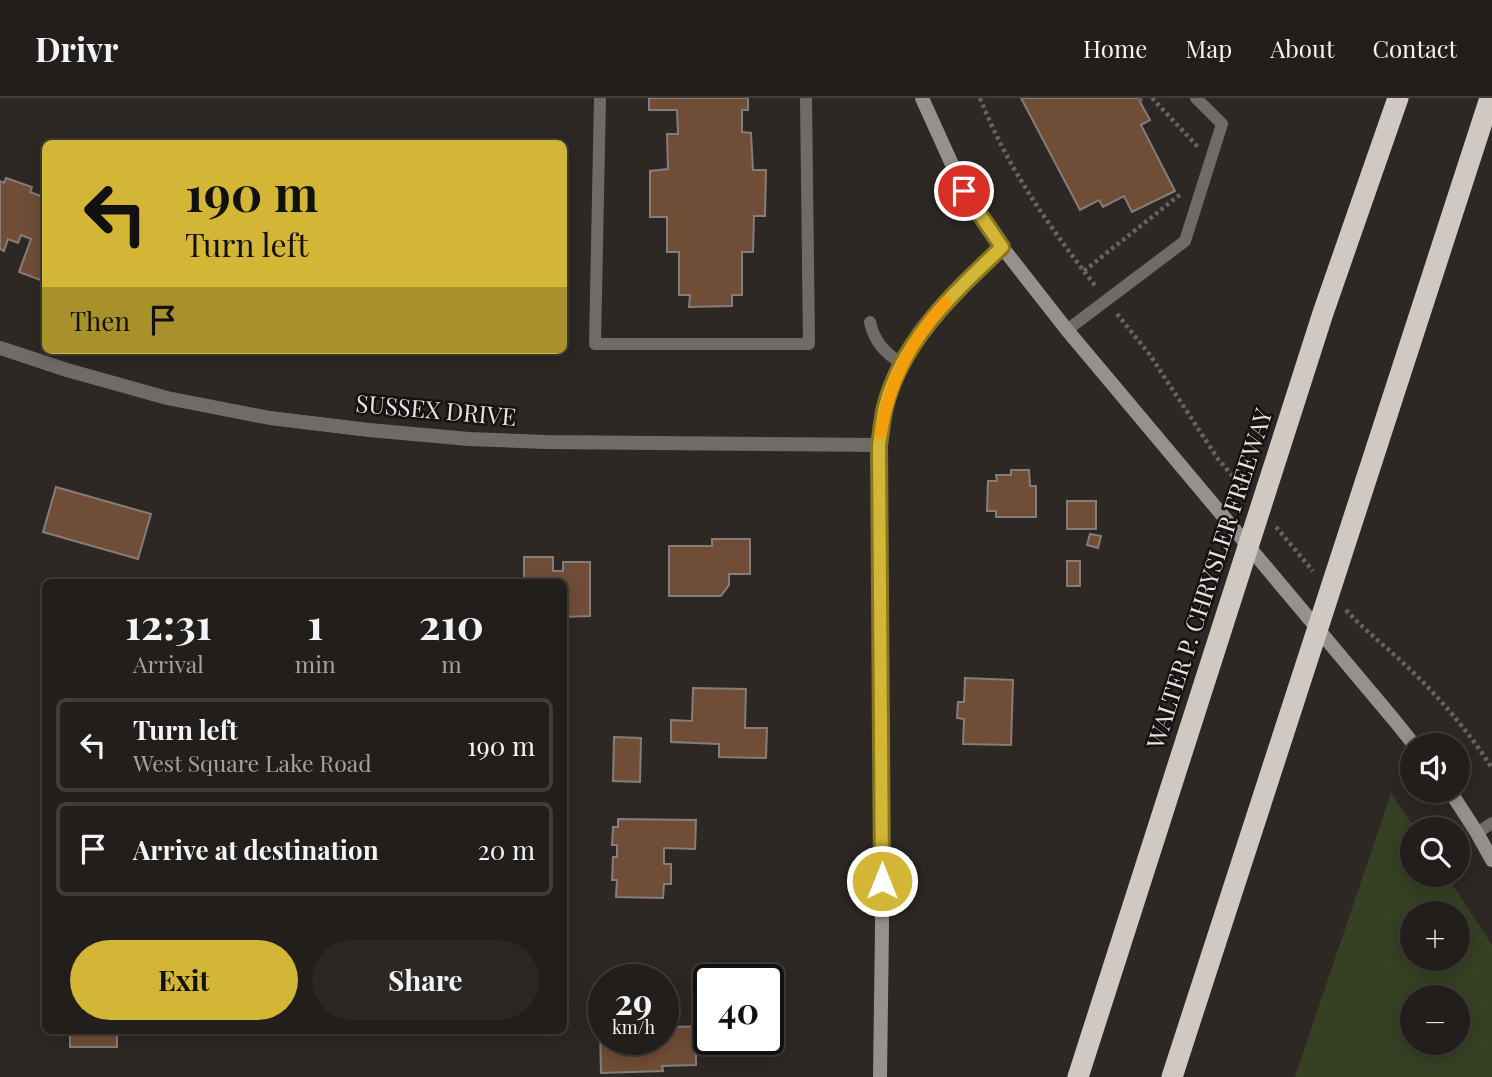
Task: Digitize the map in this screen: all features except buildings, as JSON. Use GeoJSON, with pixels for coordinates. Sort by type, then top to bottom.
{"type":"FeatureCollection","features":[{"type":"Feature","properties":{"kind":"highway","name":"WALTER P. CHRYSLER FREEWAY"},"geometry":{"type":"LineString","coordinates":[[1077,1077],[1323,313],[1398,98]]}},
{"type":"Feature","properties":{"kind":"highway"},"geometry":{"type":"LineString","coordinates":[[1172,1077],[1490,98]]}},
{"type":"Feature","properties":{"kind":"main road"},"geometry":{"type":"LineString","coordinates":[[922,98],[964,191],[1002,247],[1067,330],[1405,733]]}},
{"type":"Feature","properties":{"kind":"main road"},"geometry":{"type":"LineString","coordinates":[[880,1077],[882,928],[879,445],[885,408],[893,384],[922,330],[1002,247]]}},
{"type":"Feature","properties":{"kind":"main road"},"geometry":{"type":"LineString","coordinates":[[1458,803],[1492,860]]}},
{"type":"Feature","properties":{"kind":"street","name":"SUSSEX DRIVE"},"geometry":{"type":"LineString","coordinates":[[0,348],[167,398],[270,418],[369,430],[469,439],[545,442],[879,445]]}},
{"type":"Feature","properties":{"kind":"lane"},"geometry":{"type":"LineString","coordinates":[[600,98],[595,344],[810,344],[806,98]]}},
{"type":"Feature","properties":{"kind":"lane"},"geometry":{"type":"LineString","coordinates":[[1067,330],[1185,241],[1222,124],[1196,98]]}},
{"type":"Feature","properties":{"kind":"lane"},"geometry":{"type":"LineString","coordinates":[[870,322],[881,347],[902,363]]}},
{"type":"Feature","properties":{"kind":"lane"},"geometry":{"type":"LineString","coordinates":[[1477,833],[1492,823]]}},
{"type":"Feature","properties":{"kind":"path"},"geometry":{"type":"LineString","coordinates":[[980,98],[1028,192],[1062,244],[1150,355],[1217,459],[1244,490]]}},
{"type":"Feature","properties":{"kind":"path"},"geometry":{"type":"LineString","coordinates":[[1152,98],[1200,149]]}},
{"type":"Feature","properties":{"kind":"path"},"geometry":{"type":"LineString","coordinates":[[1084,271],[1185,190]]}},
{"type":"Feature","properties":{"kind":"path"},"geometry":{"type":"LineString","coordinates":[[1270,521],[1315,573]]}},
{"type":"Feature","properties":{"kind":"path"},"geometry":{"type":"LineString","coordinates":[[1341,604],[1359,625],[1422,681],[1475,741],[1492,768]]}},
{"type":"Feature","properties":{"kind":"green space"},"geometry":{"type":"Polygon","coordinates":[[[1391,793],[1407,817],[1400,817],[1400,887],[1454,887],[1463,901],[1400,901],[1400,971],[1470,971],[1470,912],[1492,945],[1492,1077],[1295,1077],[1391,793]]]}},
{"type":"Feature","properties":{"kind":"slow traffic"},"geometry":{"type":"LineString","coordinates":[[881,433],[885,408],[902,363],[922,330],[946,302]]}},
{"type":"Feature","properties":{"kind":"route"},"geometry":{"type":"LineString","coordinates":[[882,881],[879,445],[885,408],[893,384],[912,345],[936,314],[1002,247],[964,191]]}}]}
